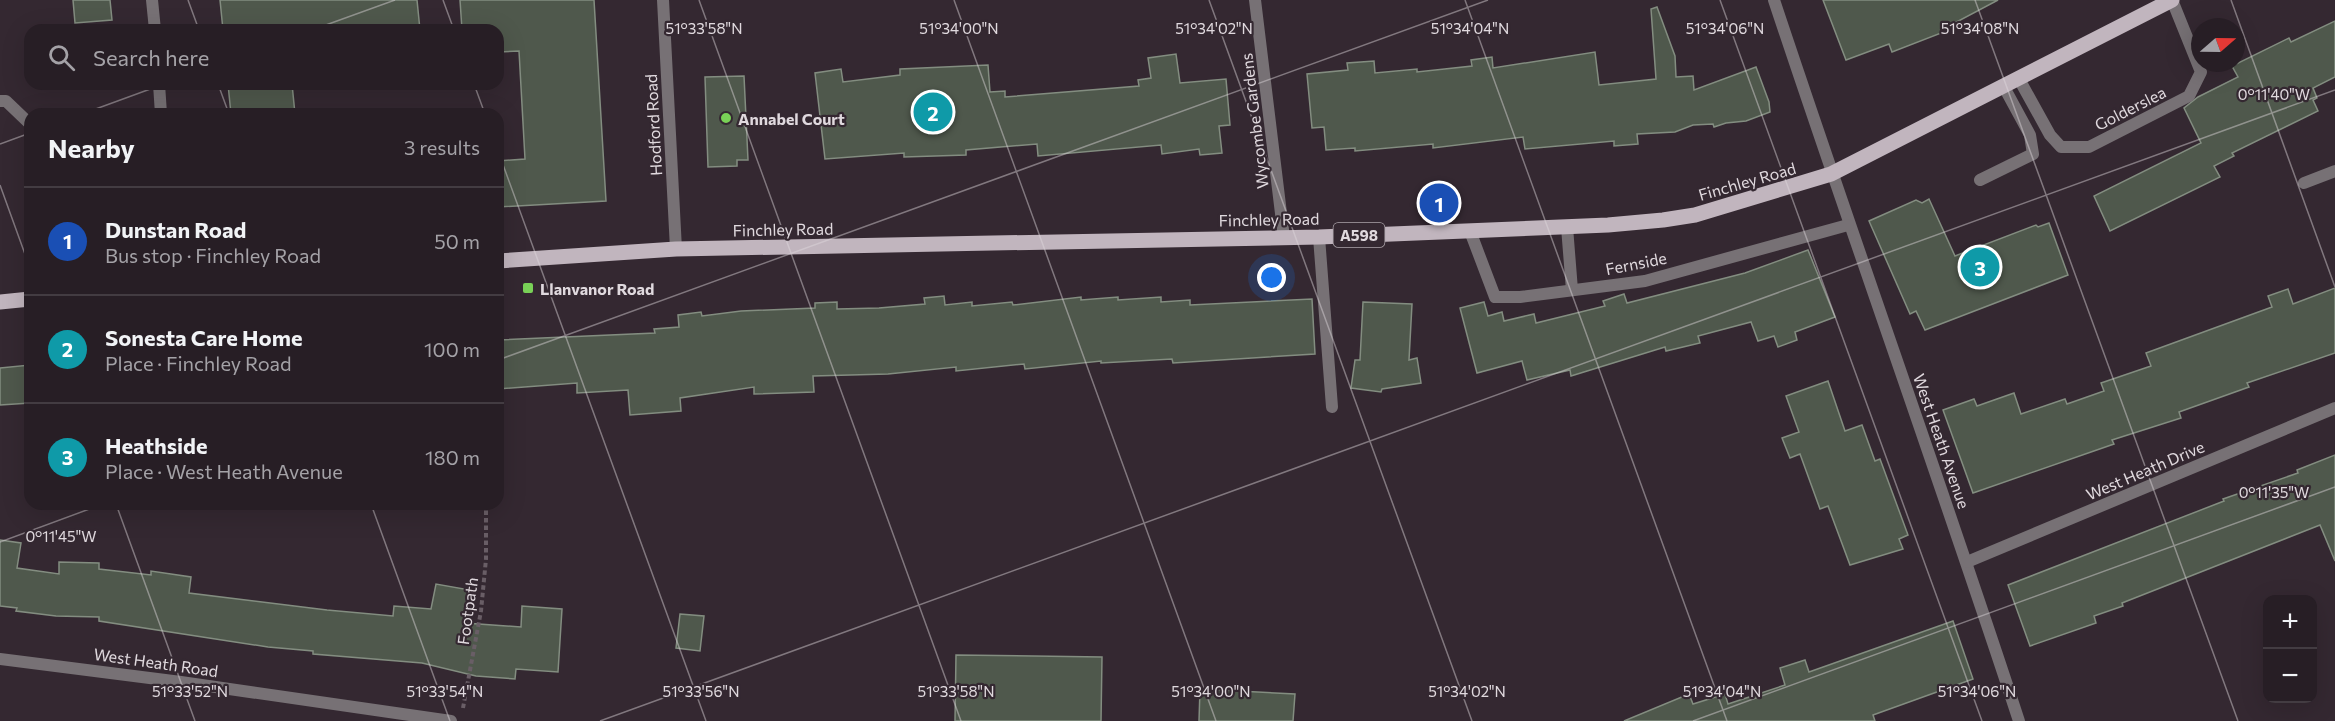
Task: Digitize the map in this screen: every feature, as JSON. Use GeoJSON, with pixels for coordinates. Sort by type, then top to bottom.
{"type":"FeatureCollection","features":[{"type":"Feature","properties":{"kind":"main road","name":"Finchley Road"},"geometry":{"type":"LineString","coordinates":[[504,261],[676,249],[1319,237],[1608,225],[1695,215],[1831,174],[2172,0]]}},
{"type":"Feature","properties":{"kind":"main road"},"geometry":{"type":"LineString","coordinates":[[0,302],[24,300]]}},
{"type":"Feature","properties":{"kind":"street"},"geometry":{"type":"LineString","coordinates":[[152,0],[154,24]]}},
{"type":"Feature","properties":{"kind":"street","name":"Hodford Road"},"geometry":{"type":"LineString","coordinates":[[663,0],[676,249]]}},
{"type":"Feature","properties":{"kind":"street","name":"Wycombe Gardens"},"geometry":{"type":"LineString","coordinates":[[1255,0],[1284,237]]}},
{"type":"Feature","properties":{"kind":"street","name":"West Heath Avenue"},"geometry":{"type":"LineString","coordinates":[[1774,0],[1848,225],[1967,562],[2019,721]]}},
{"type":"Feature","properties":{"kind":"street","name":"Golderslea"},"geometry":{"type":"LineString","coordinates":[[2019,79],[2050,135],[2061,147],[2089,147],[2189,96],[2201,72],[2172,0]]}},
{"type":"Feature","properties":{"kind":"street"},"geometry":{"type":"LineString","coordinates":[[1980,180],[2033,154],[2030,135],[2004,87]]}},
{"type":"Feature","properties":{"kind":"street"},"geometry":{"type":"LineString","coordinates":[[159,90],[161,108]]}},
{"type":"Feature","properties":{"kind":"street"},"geometry":{"type":"LineString","coordinates":[[0,101],[6,101],[24,118]]}},
{"type":"Feature","properties":{"kind":"street"},"geometry":{"type":"LineString","coordinates":[[2304,183],[2335,171]]}},
{"type":"Feature","properties":{"kind":"street","name":"Fernside"},"geometry":{"type":"LineString","coordinates":[[1470,231],[1495,297],[1520,297],[1645,281],[1848,225]]}},
{"type":"Feature","properties":{"kind":"street"},"geometry":{"type":"LineString","coordinates":[[1567,227],[1572,290]]}},
{"type":"Feature","properties":{"kind":"street"},"geometry":{"type":"LineString","coordinates":[[1319,237],[1332,407]]}},
{"type":"Feature","properties":{"kind":"street","name":"West Heath Drive"},"geometry":{"type":"LineString","coordinates":[[1967,562],[2335,408]]}},
{"type":"Feature","properties":{"kind":"street","name":"West Heath Road"},"geometry":{"type":"LineString","coordinates":[[0,659],[181,682],[451,721]]}},
{"type":"Feature","properties":{"kind":"path","name":"Footpath"},"geometry":{"type":"LineString","coordinates":[[463,712],[481,611],[486,559],[486,510]]}},
{"type":"Feature","properties":{"kind":"building"},"geometry":{"type":"Polygon","coordinates":[[[73,0],[110,0],[112,20],[75,23],[73,0]]]}},
{"type":"Feature","properties":{"kind":"building"},"geometry":{"type":"Polygon","coordinates":[[[220,0],[417,0],[419,24],[222,24],[220,0]]]}},
{"type":"Feature","properties":{"kind":"building"},"geometry":{"type":"Polygon","coordinates":[[[460,0],[594,0],[606,201],[504,207],[504,161],[525,159],[519,51],[504,52],[504,24],[462,24],[460,0]]]}},
{"type":"Feature","properties":{"kind":"building"},"geometry":{"type":"Polygon","coordinates":[[[1823,0],[1998,0],[1947,27],[1949,30],[1892,52],[1889,44],[1846,60],[1823,0]]]}},
{"type":"Feature","properties":{"kind":"building"},"geometry":{"type":"Polygon","coordinates":[[[1657,7],[1675,56],[1676,77],[1693,76],[1694,90],[1756,67],[1769,102],[1770,112],[1746,121],[1714,127],[1713,124],[1693,125],[1675,132],[1637,134],[1638,144],[1614,146],[1614,141],[1525,149],[1523,137],[1433,148],[1433,144],[1355,151],[1355,148],[1326,150],[1324,127],[1312,128],[1307,74],[1348,70],[1347,63],[1374,61],[1375,73],[1417,69],[1417,72],[1472,66],[1471,60],[1492,57],[1493,68],[1595,52],[1599,85],[1656,79],[1651,9],[1657,7]]]}},
{"type":"Feature","properties":{"kind":"building"},"geometry":{"type":"Polygon","coordinates":[[[2335,21],[2335,77],[2313,88],[2317,98],[2313,100],[2318,111],[2232,153],[2234,156],[2214,166],[2220,177],[2110,231],[2094,196],[2201,143],[2184,108],[2198,97],[2238,77],[2235,72],[2245,72],[2245,60],[2289,38],[2291,42],[2335,21]]]}},
{"type":"Feature","properties":{"kind":"building"},"geometry":{"type":"Polygon","coordinates":[[[1176,54],[1180,83],[1226,79],[1230,125],[1219,126],[1222,153],[1200,155],[1199,149],[1162,154],[1161,145],[1038,156],[1037,144],[966,150],[966,155],[904,157],[904,153],[825,159],[815,73],[841,69],[843,82],[900,75],[900,69],[988,65],[990,92],[1005,91],[1005,97],[1139,86],[1138,80],[1151,78],[1148,58],[1176,54]]]}},
{"type":"Feature","properties":{"kind":"building","name":"Annabel Court"},"geometry":{"type":"Polygon","coordinates":[[[744,76],[748,160],[737,160],[737,166],[708,167],[705,77],[744,76]]]}},
{"type":"Feature","properties":{"kind":"building"},"geometry":{"type":"Polygon","coordinates":[[[229,90],[293,90],[294,108],[230,108],[229,90]]]}},
{"type":"Feature","properties":{"kind":"building"},"geometry":{"type":"Polygon","coordinates":[[[1929,199],[1955,256],[2036,225],[2038,227],[2049,223],[2068,275],[1925,330],[1916,311],[1910,314],[1869,221],[1916,200],[1922,203],[1929,199]]]}},
{"type":"Feature","properties":{"kind":"building"},"geometry":{"type":"Polygon","coordinates":[[[1808,250],[1835,317],[1795,332],[1797,340],[1778,347],[1774,336],[1758,341],[1751,322],[1698,336],[1700,343],[1666,351],[1665,347],[1571,376],[1570,370],[1527,380],[1522,361],[1477,373],[1460,308],[1484,302],[1488,316],[1502,312],[1504,321],[1534,314],[1536,323],[1605,306],[1603,301],[1624,294],[1627,303],[1745,273],[1808,250]]]}},
{"type":"Feature","properties":{"kind":"building"},"geometry":{"type":"Polygon","coordinates":[[[2335,288],[2335,353],[2247,383],[2249,387],[2179,412],[2181,418],[2112,440],[2114,444],[1973,493],[1943,410],[1974,399],[1977,406],[2014,393],[2021,414],[2065,399],[2067,404],[2104,391],[2101,383],[2151,366],[2146,353],[2272,307],[2268,296],[2288,289],[2293,304],[2335,288]]]}},
{"type":"Feature","properties":{"kind":"building"},"geometry":{"type":"Polygon","coordinates":[[[944,296],[945,305],[972,302],[972,306],[1012,302],[1013,305],[1081,297],[1081,300],[1118,297],[1118,300],[1161,297],[1161,302],[1190,300],[1190,305],[1312,299],[1315,354],[1173,363],[1172,359],[1101,363],[1101,361],[1025,369],[1024,364],[956,371],[956,367],[888,374],[813,376],[814,392],[754,394],[754,387],[680,398],[681,411],[630,415],[628,390],[577,393],[577,383],[504,389],[504,340],[655,333],[654,329],[679,327],[678,315],[701,312],[702,316],[741,311],[815,308],[815,303],[837,302],[837,309],[879,308],[925,304],[924,298],[944,296]]]}},
{"type":"Feature","properties":{"kind":"building"},"geometry":{"type":"Polygon","coordinates":[[[1363,302],[1412,304],[1409,360],[1417,358],[1421,383],[1382,389],[1381,392],[1351,388],[1355,360],[1360,360],[1363,302]]]}},
{"type":"Feature","properties":{"kind":"building"},"geometry":{"type":"Polygon","coordinates":[[[24,366],[24,403],[0,405],[0,368],[24,366]]]}},
{"type":"Feature","properties":{"kind":"building"},"geometry":{"type":"Polygon","coordinates":[[[1828,381],[1845,431],[1862,425],[1875,461],[1880,459],[1908,535],[1899,539],[1903,549],[1850,565],[1828,506],[1820,509],[1800,454],[1790,458],[1782,438],[1799,432],[1786,396],[1828,381]]]}},
{"type":"Feature","properties":{"kind":"building"},"geometry":{"type":"Polygon","coordinates":[[[2335,455],[2335,561],[2320,525],[2122,603],[2123,606],[2094,616],[2096,623],[2030,646],[2008,585],[2224,501],[2223,499],[2298,473],[2297,470],[2335,455]]]}},
{"type":"Feature","properties":{"kind":"building"},"geometry":{"type":"Polygon","coordinates":[[[0,540],[21,543],[17,568],[59,574],[59,562],[99,563],[99,569],[151,575],[151,571],[191,577],[189,593],[327,610],[393,616],[394,606],[431,609],[436,584],[470,590],[465,623],[521,627],[522,606],[562,609],[558,672],[516,669],[515,679],[476,676],[422,663],[313,654],[313,651],[268,647],[99,621],[99,617],[56,616],[16,611],[17,608],[0,606],[0,540]]]}},
{"type":"Feature","properties":{"kind":"building"},"geometry":{"type":"Polygon","coordinates":[[[680,614],[704,616],[700,651],[676,648],[680,614]]]}},
{"type":"Feature","properties":{"kind":"building"},"geometry":{"type":"Polygon","coordinates":[[[1953,621],[1973,679],[1873,715],[1875,721],[1624,721],[1689,694],[1693,704],[1725,694],[1728,704],[1785,685],[1780,668],[1805,660],[1809,672],[1953,621]]]}},
{"type":"Feature","properties":{"kind":"building"},"geometry":{"type":"Polygon","coordinates":[[[956,655],[1102,657],[1101,721],[955,721],[956,655]]]}},
{"type":"Feature","properties":{"kind":"building"},"geometry":{"type":"Polygon","coordinates":[[[1200,689],[1295,694],[1293,721],[1199,721],[1200,689]]]}},
{"type":"Feature","properties":{"kind":"place","name":"Sonesta Care Home"},"geometry":{"type":"Point","coordinates":[933,112]}},
{"type":"Feature","properties":{"kind":"place","name":"Annabel Court"},"geometry":{"type":"Point","coordinates":[726,118]}},
{"type":"Feature","properties":{"kind":"place","name":"Dunstan Road"},"geometry":{"type":"Point","coordinates":[1439,203]}},
{"type":"Feature","properties":{"kind":"place","name":"Heathside"},"geometry":{"type":"Point","coordinates":[1980,267]}},
{"type":"Feature","properties":{"kind":"place","name":"Llanvanor Road"},"geometry":{"type":"Point","coordinates":[528,288]}}]}
